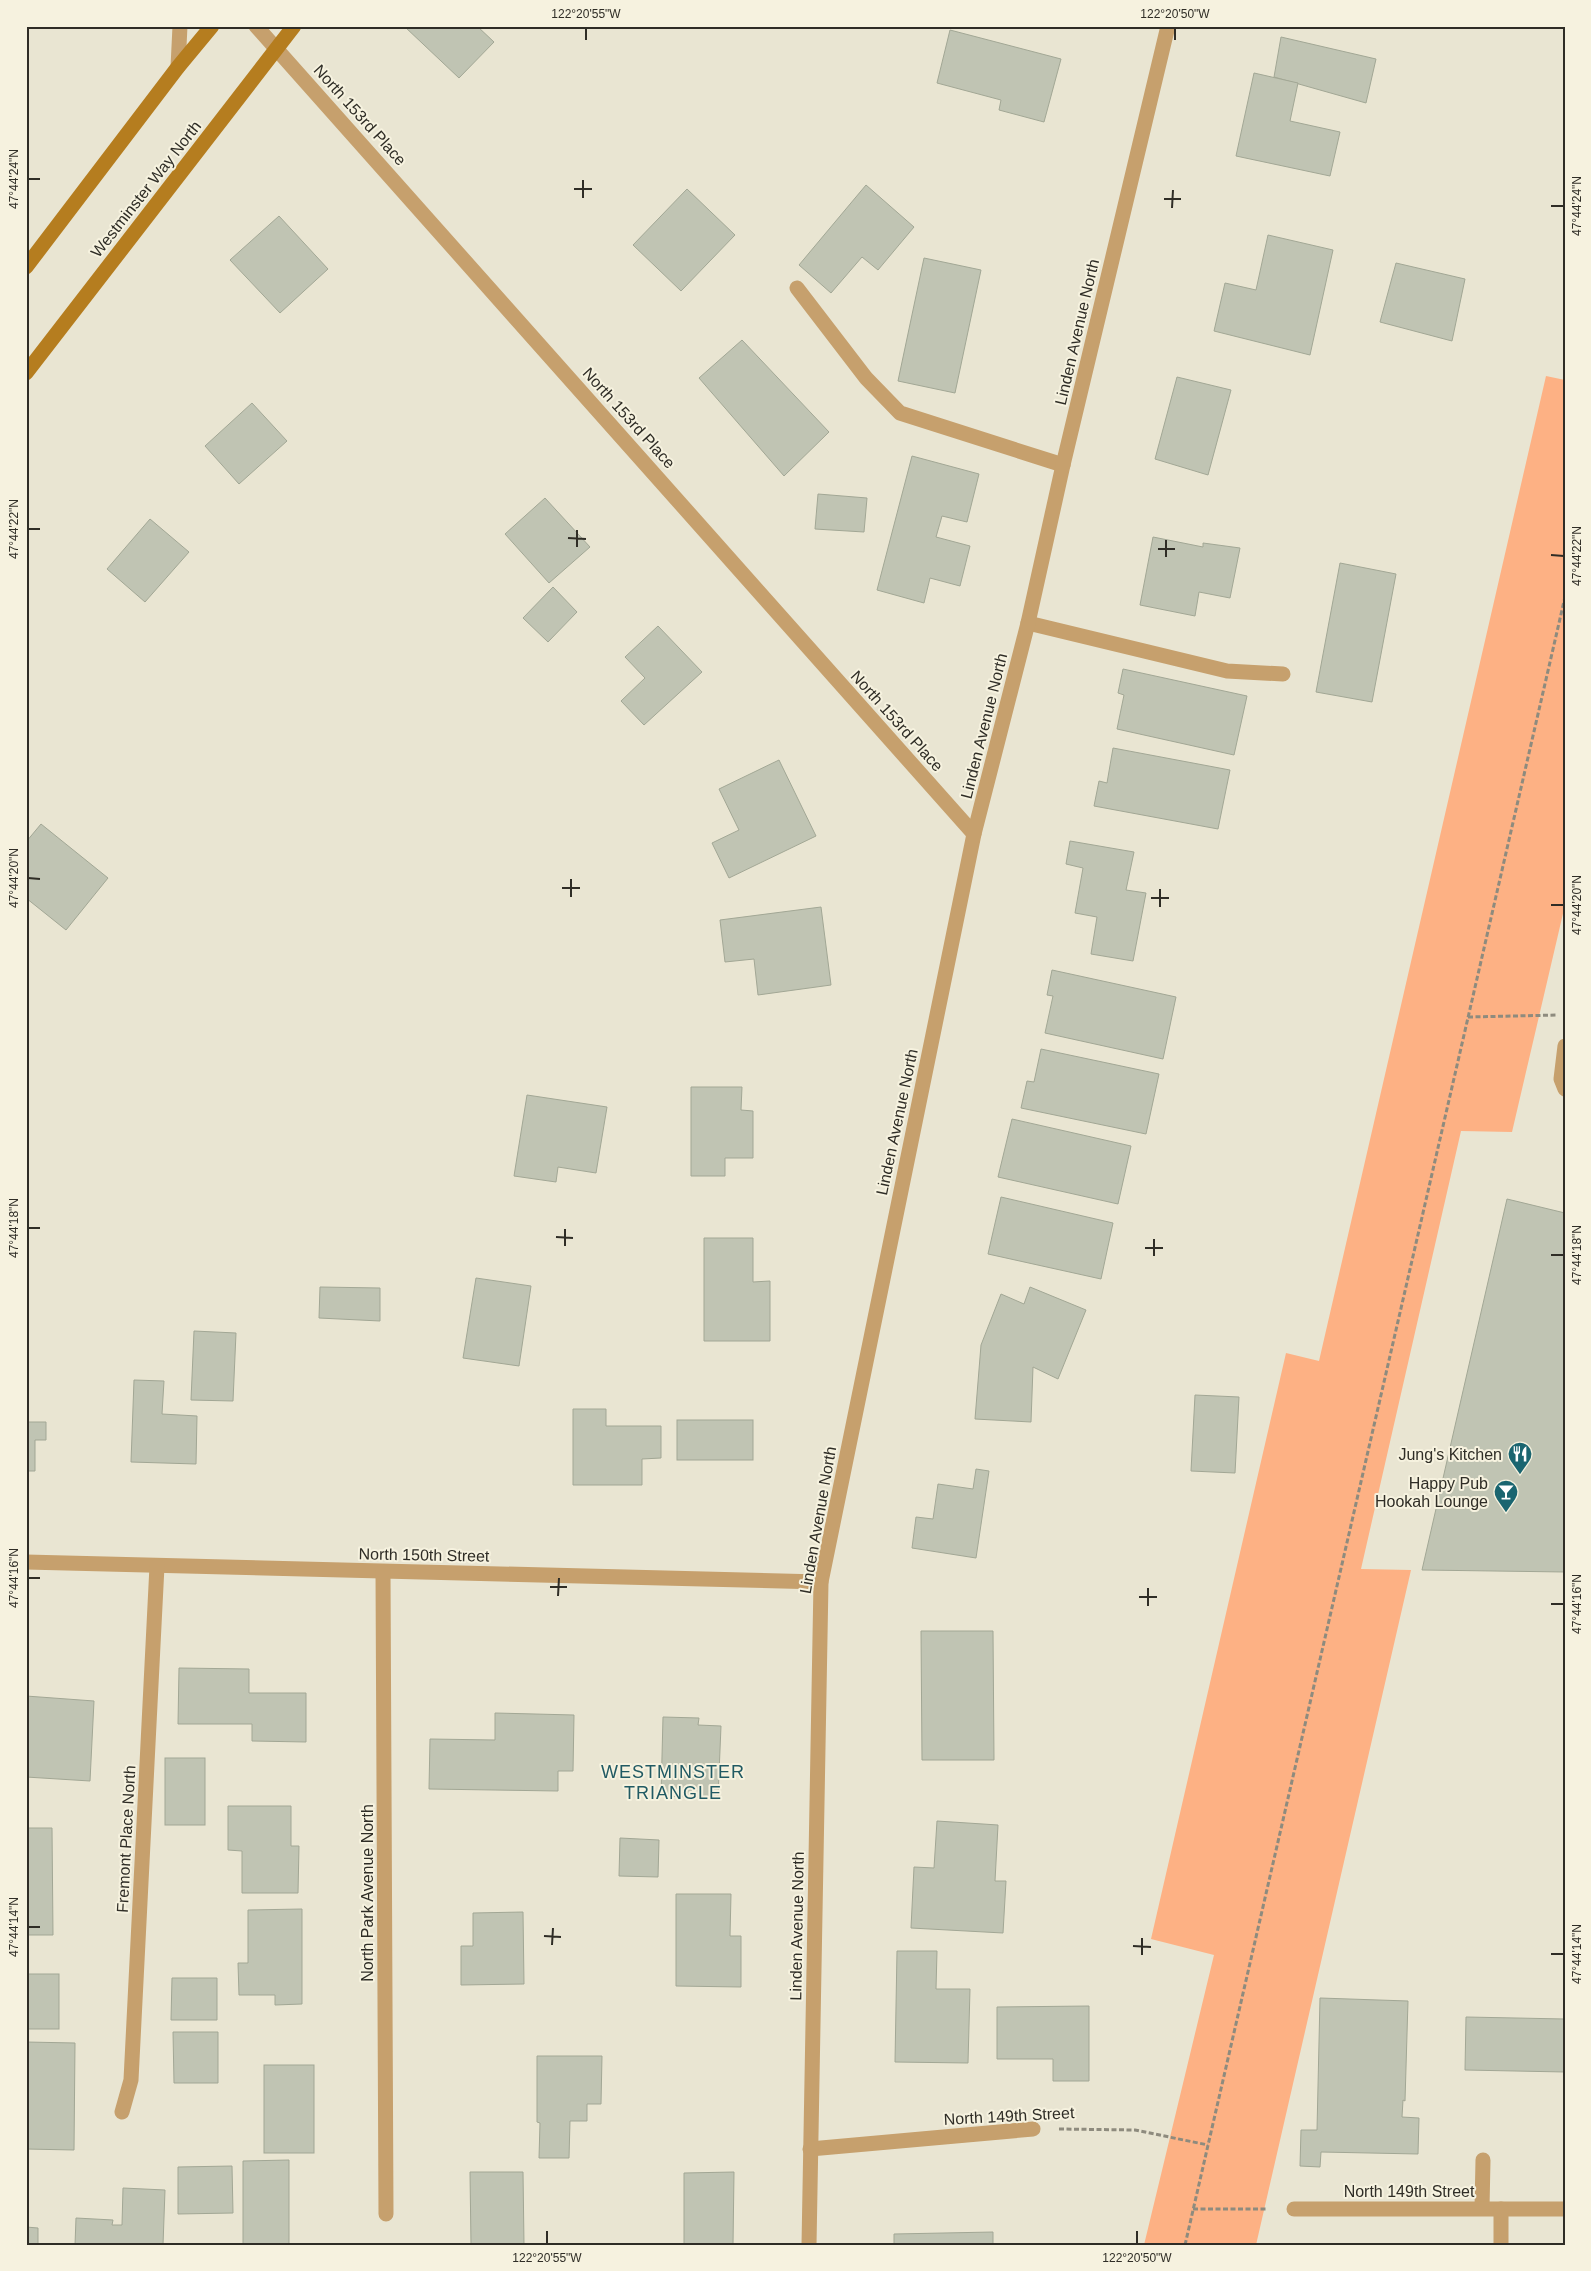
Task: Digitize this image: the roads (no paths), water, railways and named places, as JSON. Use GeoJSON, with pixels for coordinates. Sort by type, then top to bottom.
{"type":"FeatureCollection","features":[{"type":"Feature","properties":{"kind":"main road"},"geometry":{"type":"LineString","coordinates":[[26,267],[178,67],[212,26]]}},
{"type":"Feature","properties":{"kind":"main road","name":"Westminster Way North"},"geometry":{"type":"LineString","coordinates":[[26,373],[294,26]]}},
{"type":"Feature","properties":{"kind":"street"},"geometry":{"type":"LineString","coordinates":[[178,67],[180,26]]}},
{"type":"Feature","properties":{"kind":"street","name":"North 153rd Place"},"geometry":{"type":"LineString","coordinates":[[256,26],[974,834]]}},
{"type":"Feature","properties":{"kind":"street","name":"Linden Avenue North"},"geometry":{"type":"LineString","coordinates":[[809,2245],[821,1582],[974,834],[1028,623],[1063,465],[1168,26]]}},
{"type":"Feature","properties":{"kind":"street"},"geometry":{"type":"LineString","coordinates":[[797,288],[866,378],[900,413],[1063,465]]}},
{"type":"Feature","properties":{"kind":"street"},"geometry":{"type":"LineString","coordinates":[[1028,623],[1227,671],[1284,674]]}},
{"type":"Feature","properties":{"kind":"street"},"geometry":{"type":"LineString","coordinates":[[1565,1046],[1561,1079],[1565,1089]]}},
{"type":"Feature","properties":{"kind":"street","name":"North 150th Street"},"geometry":{"type":"LineString","coordinates":[[26,1562],[821,1582]]}},
{"type":"Feature","properties":{"kind":"street","name":"Fremont Place North"},"geometry":{"type":"LineString","coordinates":[[122,2112],[131,2080],[157,1566]]}},
{"type":"Feature","properties":{"kind":"street","name":"North Park Avenue North"},"geometry":{"type":"LineString","coordinates":[[383,1572],[386,2214]]}},
{"type":"Feature","properties":{"kind":"street","name":"North 149th Street"},"geometry":{"type":"LineString","coordinates":[[810,2149],[1033,2129]]}},
{"type":"Feature","properties":{"kind":"street"},"geometry":{"type":"LineString","coordinates":[[1482,2208],[1483,2160]]}},
{"type":"Feature","properties":{"kind":"street"},"geometry":{"type":"LineString","coordinates":[[1501,2208],[1501,2245]]}},
{"type":"Feature","properties":{"kind":"street","name":"North 149th Street"},"geometry":{"type":"LineString","coordinates":[[1294,2209],[1565,2209]]}},
{"type":"Feature","properties":{"kind":"place","name":"Jung's Kitchen"},"geometry":{"type":"Point","coordinates":[1520,1475]}},
{"type":"Feature","properties":{"kind":"place","name":"Happy Pub Hookah Lounge"},"geometry":{"type":"Point","coordinates":[1506,1513]}},
{"type":"Feature","properties":{"kind":"district","name":"WESTMINSTER TRIANGLE"},"geometry":{"type":"Point","coordinates":[673,1782]}}]}
